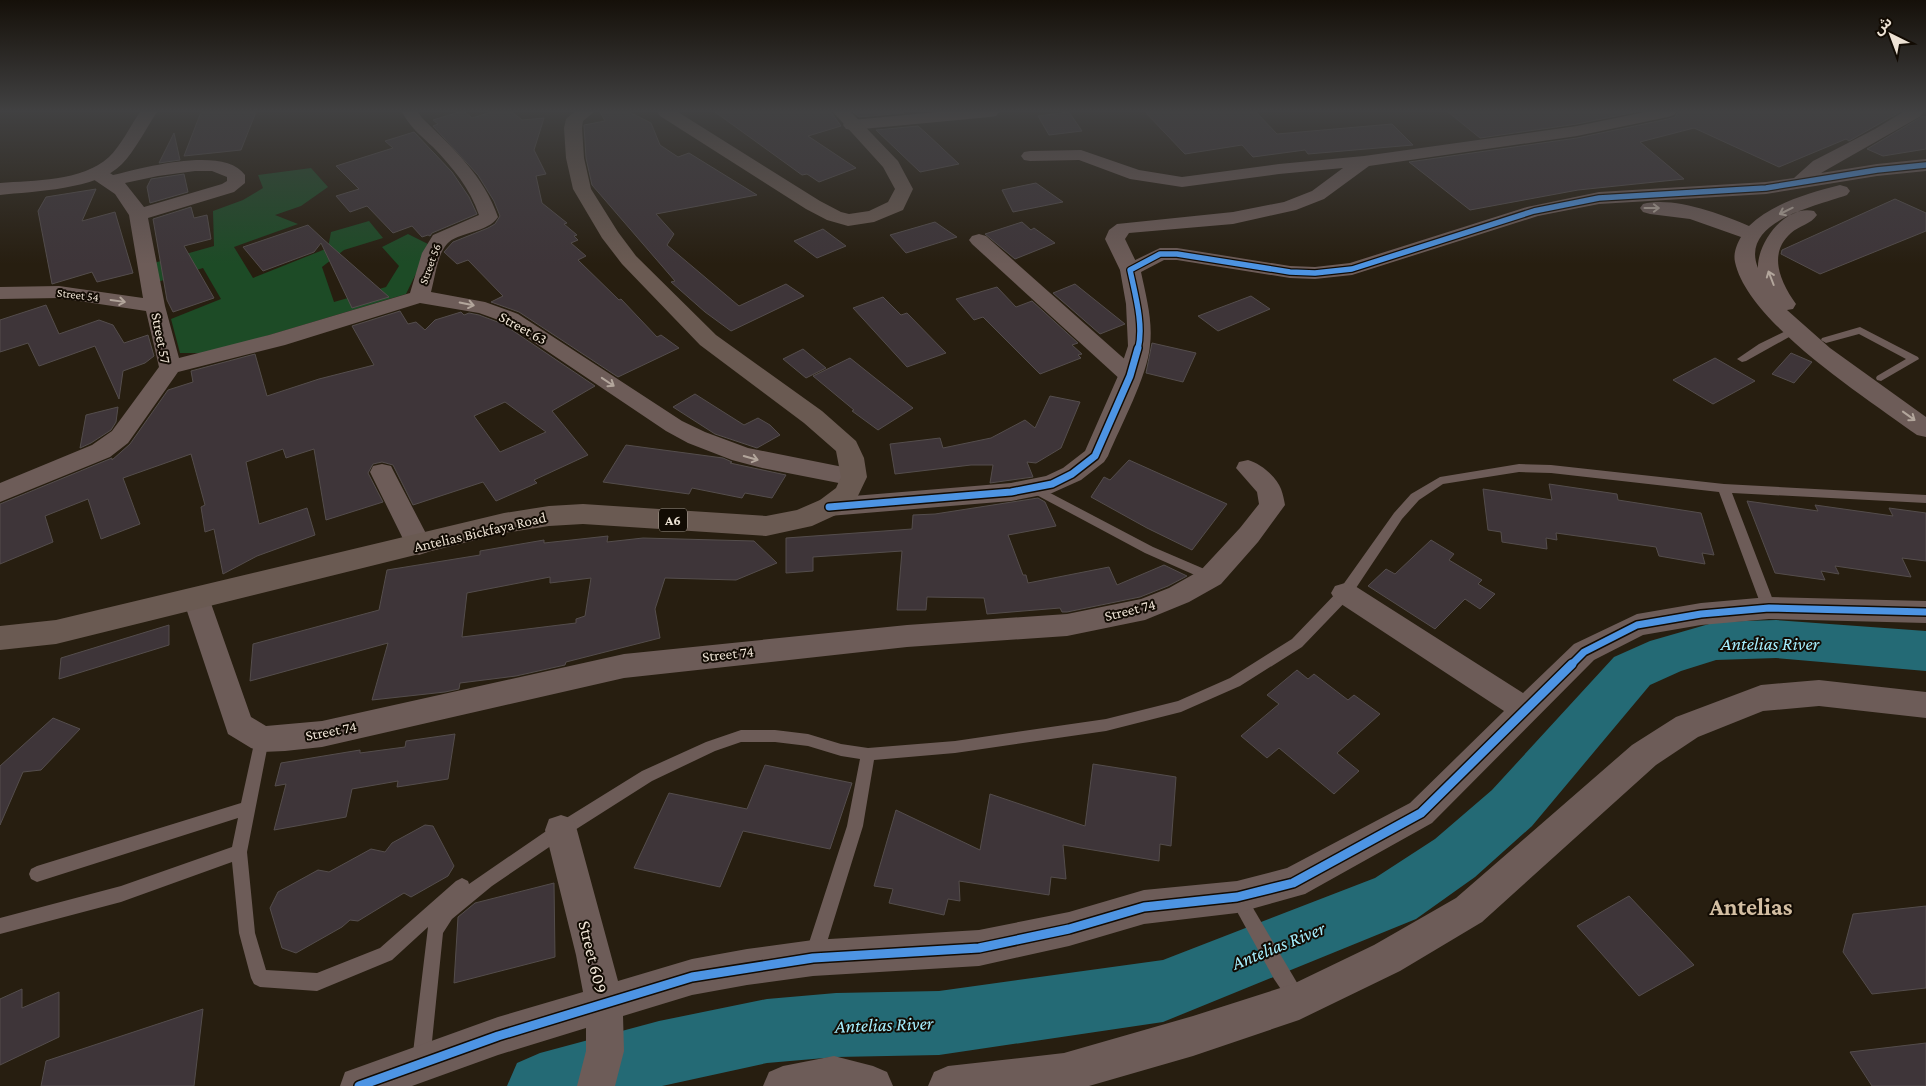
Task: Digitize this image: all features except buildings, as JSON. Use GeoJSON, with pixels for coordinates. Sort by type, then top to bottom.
{"type":"FeatureCollection","features":[{"type":"Feature","properties":{"kind":"highway"},"geometry":{"type":"LineString","coordinates":[[577,163],[582,189],[609,234],[640,272],[708,340],[813,417],[847,447],[854,477]]}},
{"type":"Feature","properties":{"kind":"highway"},"geometry":{"type":"LineString","coordinates":[[746,163],[813,205],[834,216],[848,220],[874,216],[896,206],[904,189],[890,163]]}},
{"type":"Feature","properties":{"kind":"highway","name":"Antelias Bickfaya Road"},"geometry":{"type":"LineString","coordinates":[[0,638],[56,632],[197,600],[504,523],[549,516],[584,514],[766,526],[802,520],[829,507],[847,493],[854,477]]}},
{"type":"Feature","properties":{"kind":"street"},"geometry":{"type":"LineString","coordinates":[[104,177],[114,163]]}},
{"type":"Feature","properties":{"kind":"street","name":"Street 56"},"geometry":{"type":"LineString","coordinates":[[419,297],[432,252],[440,239],[483,222],[489,217],[482,195],[457,163]]}},
{"type":"Feature","properties":{"kind":"street"},"geometry":{"type":"LineString","coordinates":[[1102,163],[1136,175],[1182,182],[1278,169],[1346,163]]}},
{"type":"Feature","properties":{"kind":"street"},"geometry":{"type":"LineString","coordinates":[[829,507],[1035,489],[1052,484],[1072,474],[1095,456],[1130,376],[1139,346],[1140,327],[1130,270],[1115,239],[1116,234],[1124,228],[1233,218],[1289,206],[1318,195],[1362,163]]}},
{"type":"Feature","properties":{"kind":"street"},"geometry":{"type":"LineString","coordinates":[[1798,184],[1824,163]]}},
{"type":"Feature","properties":{"kind":"street"},"geometry":{"type":"LineString","coordinates":[[0,189],[198,166],[225,167],[236,175],[236,183],[228,188],[138,215]]}},
{"type":"Feature","properties":{"kind":"street"},"geometry":{"type":"LineString","coordinates":[[1130,270],[1160,254],[1177,254],[1290,272],[1315,273],[1352,269],[1534,212],[1599,198],[1743,190],[1798,184],[1877,170],[1916,167]]}},
{"type":"Feature","properties":{"kind":"street"},"geometry":{"type":"LineString","coordinates":[[1916,167],[1853,185],[1825,197],[1802,203],[1765,220],[1752,234],[1746,248],[1745,262],[1751,280],[1773,310],[1794,330],[1926,429]]}},
{"type":"Feature","properties":{"kind":"street","name":"Street 57"},"geometry":{"type":"LineString","coordinates":[[0,492],[101,451],[125,431],[170,367],[155,306],[138,215],[133,202],[124,191],[104,177]]}},
{"type":"Feature","properties":{"kind":"street"},"geometry":{"type":"LineString","coordinates":[[1825,197],[1818,209],[1785,228],[1776,236],[1767,257],[1769,274],[1781,299],[1790,309],[1826,340],[1926,410]]}},
{"type":"Feature","properties":{"kind":"street"},"geometry":{"type":"LineString","coordinates":[[1534,212],[1562,214],[1668,208],[1710,217],[1752,234]]}},
{"type":"Feature","properties":{"kind":"street"},"geometry":{"type":"LineString","coordinates":[[979,240],[1130,376]]}},
{"type":"Feature","properties":{"kind":"street","name":"Street 54"},"geometry":{"type":"LineString","coordinates":[[0,293],[59,292],[155,306]]}},
{"type":"Feature","properties":{"kind":"street","name":"Street 63"},"geometry":{"type":"LineString","coordinates":[[170,367],[277,340],[419,297],[463,303],[485,308],[511,318],[674,426],[716,447],[766,462],[854,477]]}},
{"type":"Feature","properties":{"kind":"street","name":"Street 74"},"geometry":{"type":"LineString","coordinates":[[262,739],[322,734],[624,666],[897,637],[1067,625],[1145,609],[1180,595],[1211,577],[1249,536],[1272,505],[1269,489],[1248,468]]}},
{"type":"Feature","properties":{"kind":"street"},"geometry":{"type":"LineString","coordinates":[[382,472],[419,545]]}},
{"type":"Feature","properties":{"kind":"street"},"geometry":{"type":"LineString","coordinates":[[1346,593],[1526,710]]}},
{"type":"Feature","properties":{"kind":"street"},"geometry":{"type":"LineString","coordinates":[[197,600],[239,724],[262,739]]}},
{"type":"Feature","properties":{"kind":"street"},"geometry":{"type":"LineString","coordinates":[[359,1086],[498,1036],[692,977],[747,966],[813,958],[979,948],[1069,929],[1144,907],[1241,904],[1293,883],[1421,814],[1584,652],[1638,625],[1701,614],[1772,615],[1926,612]]}},
{"type":"Feature","properties":{"kind":"street"},"geometry":{"type":"LineString","coordinates":[[948,1086],[1064,1073],[1193,1036],[1290,987],[1387,958],[1469,910],[1644,755],[1687,727],[1761,698],[1819,693],[1926,705]]}},
{"type":"Feature","properties":{"kind":"street","name":"Street 609"},"geometry":{"type":"LineString","coordinates":[[562,830],[578,900],[594,955],[604,1003],[605,1051],[596,1086]]}},
{"type":"Feature","properties":{"kind":"street"},"geometry":{"type":"LineString","coordinates":[[783,1086],[834,1076],[873,1086]]}},
{"type":"Feature","properties":{"kind":"lane"},"geometry":{"type":"LineString","coordinates":[[1742,359],[1794,330]]}},
{"type":"Feature","properties":{"kind":"lane"},"geometry":{"type":"LineString","coordinates":[[1826,340],[1857,330],[1862,331],[1914,359],[1881,378]]}},
{"type":"Feature","properties":{"kind":"lane"},"geometry":{"type":"LineString","coordinates":[[421,1064],[435,931],[446,913],[486,881],[647,776],[711,746],[741,736],[775,736],[808,740],[841,750],[868,754],[955,747],[1062,733],[1106,725],[1181,706],[1235,682],[1296,643],[1346,593],[1398,516],[1416,496],[1440,481],[1518,468],[1551,469],[1724,488],[1926,499]]}},
{"type":"Feature","properties":{"kind":"lane"},"geometry":{"type":"LineString","coordinates":[[1724,488],[1772,615]]}},
{"type":"Feature","properties":{"kind":"lane"},"geometry":{"type":"LineString","coordinates":[[1035,489],[1149,550],[1211,577]]}},
{"type":"Feature","properties":{"kind":"lane"},"geometry":{"type":"LineString","coordinates":[[262,739],[239,852],[247,933],[260,978],[317,982],[386,954],[462,886]]}},
{"type":"Feature","properties":{"kind":"lane"},"geometry":{"type":"LineString","coordinates":[[813,958],[855,826],[868,754]]}},
{"type":"Feature","properties":{"kind":"lane"},"geometry":{"type":"LineString","coordinates":[[37,874],[248,808]]}},
{"type":"Feature","properties":{"kind":"lane"},"geometry":{"type":"LineString","coordinates":[[0,926],[67,910],[167,879],[239,852]]}},
{"type":"Feature","properties":{"kind":"lane"},"geometry":{"type":"LineString","coordinates":[[1241,904],[1290,987]]}},
{"type":"Feature","properties":{"kind":"green space"},"geometry":{"type":"Polygon","coordinates":[[[311,168],[328,187],[301,206],[275,215],[298,224],[234,247],[253,278],[328,248],[331,232],[369,221],[383,238],[344,250],[322,267],[334,302],[386,287],[399,266],[382,247],[408,234],[430,245],[406,294],[210,353],[180,353],[171,319],[221,299],[203,268],[151,284],[143,266],[214,246],[213,211],[243,200],[263,188],[258,175],[311,168]]]}},
{"type":"Feature","properties":{"kind":"waterway","name":"Antelias River"},"geometry":{"type":"LineString","coordinates":[[540,1086],[659,1054],[767,1031],[836,1025],[939,1023],[1163,991],[1395,899],[1455,858],[1512,808],[1632,671],[1667,655],[1716,641],[1776,639],[1926,651]]}},
{"type":"Feature","properties":{"kind":"cycle path"},"geometry":{"type":"LineString","coordinates":[[829,507],[1011,492],[1052,484],[1072,474],[1095,456],[1130,376],[1139,346],[1137,304],[1130,270],[1160,254],[1177,254],[1290,272],[1315,273],[1352,269],[1534,211],[1599,198],[1766,188],[1877,170],[1926,165]]}},
{"type":"Feature","properties":{"kind":"cycle path"},"geometry":{"type":"LineString","coordinates":[[359,1086],[498,1036],[692,977],[813,958],[979,948],[1069,929],[1144,907],[1237,897],[1293,883],[1421,813],[1584,652],[1637,625],[1701,614],[1769,608],[1926,612]]}},
{"type":"Feature","properties":{"kind":"district","name":"Antelias"},"geometry":{"type":"Point","coordinates":[1751,907]}}]}
